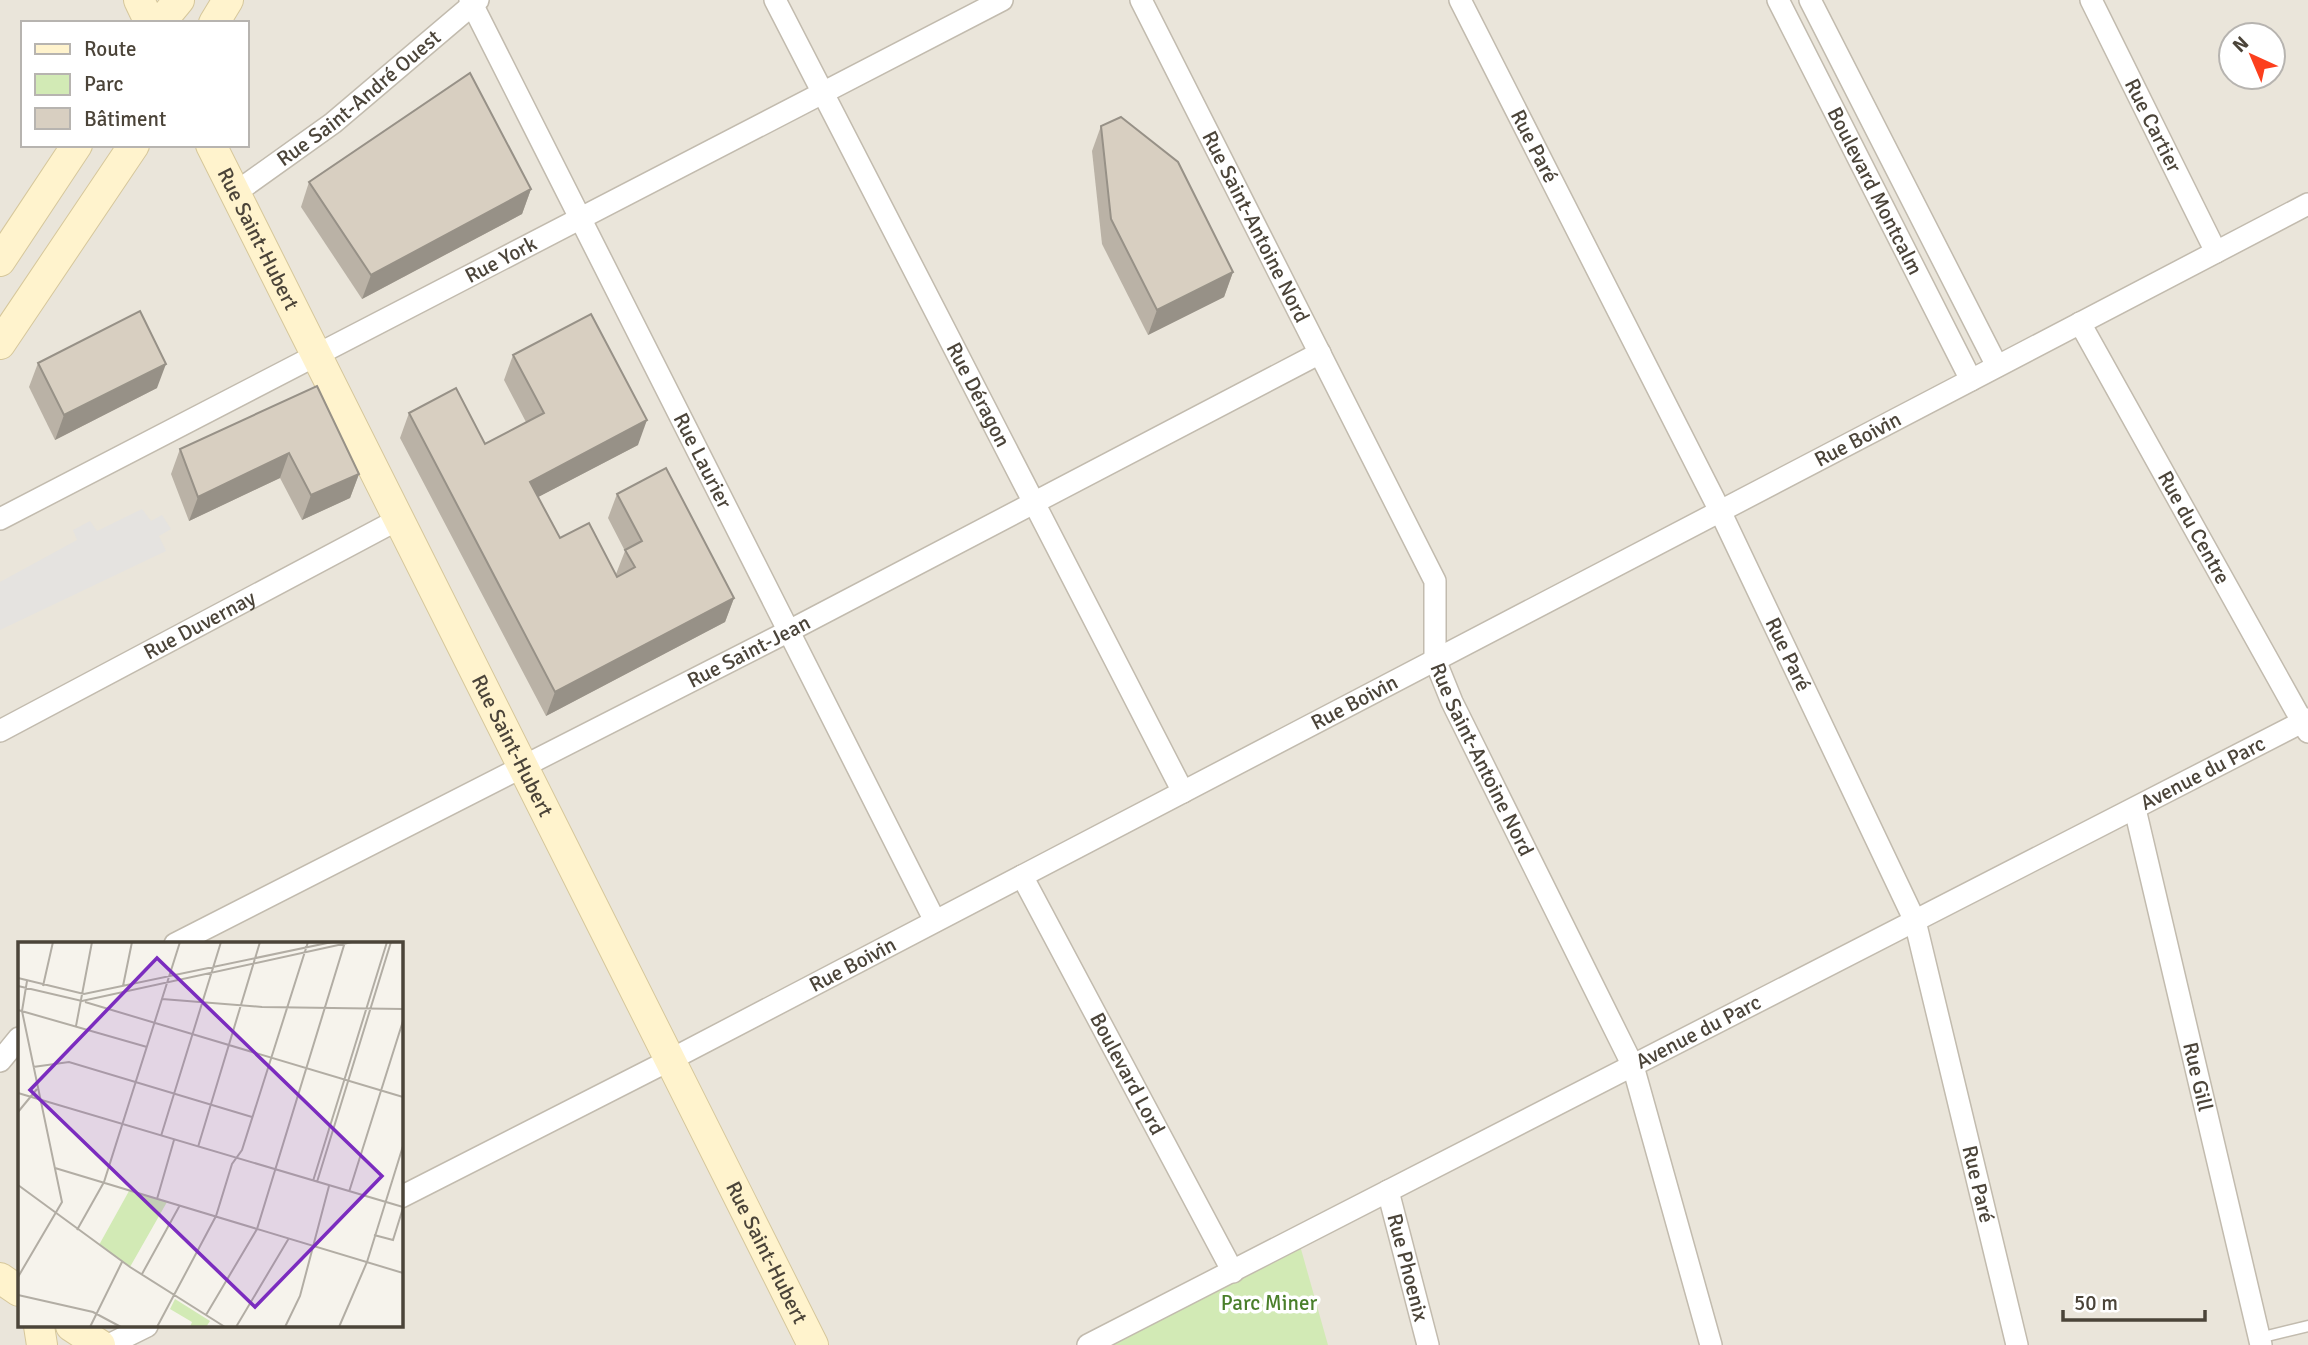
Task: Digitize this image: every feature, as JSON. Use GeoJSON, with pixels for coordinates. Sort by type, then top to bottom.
{"type":"FeatureCollection","features":[{"type":"Feature","properties":{"kind":"street"},"geometry":{"type":"LineString","coordinates":[[139,0],[149,21]]}},
{"type":"Feature","properties":{"kind":"street"},"geometry":{"type":"LineString","coordinates":[[162,21],[179,0]]}},
{"type":"Feature","properties":{"kind":"street"},"geometry":{"type":"LineString","coordinates":[[215,21],[228,0]]}},
{"type":"Feature","properties":{"kind":"street","name":"Rue Déragon"},"geometry":{"type":"LineString","coordinates":[[775,0],[1182,792]]}},
{"type":"Feature","properties":{"kind":"street","name":"Rue York"},"geometry":{"type":"LineString","coordinates":[[0,519],[1002,0]]}},
{"type":"Feature","properties":{"kind":"street","name":"Rue Saint-Antoine Nord"},"geometry":{"type":"LineString","coordinates":[[1141,0],[1435,581],[1435,660],[1458,715],[1633,1066],[1712,1345]]}},
{"type":"Feature","properties":{"kind":"street","name":"Rue Paré"},"geometry":{"type":"LineString","coordinates":[[1460,0],[1720,511],[1915,921],[2018,1345]]}},
{"type":"Feature","properties":{"kind":"street","name":"Boulevard Montcalm"},"geometry":{"type":"LineString","coordinates":[[1778,0],[1971,380]]}},
{"type":"Feature","properties":{"kind":"street","name":"Boulevard Montcalm"},"geometry":{"type":"LineString","coordinates":[[1810,0],[1997,366]]}},
{"type":"Feature","properties":{"kind":"street","name":"Rue Cartier"},"geometry":{"type":"LineString","coordinates":[[2091,0],[2216,252]]}},
{"type":"Feature","properties":{"kind":"street","name":"Rue Saint-André Ouest"},"geometry":{"type":"LineString","coordinates":[[235,193],[333,123],[473,2]]}},
{"type":"Feature","properties":{"kind":"street","name":"Rue Laurier"},"geometry":{"type":"LineString","coordinates":[[473,2],[936,921]]}},
{"type":"Feature","properties":{"kind":"street"},"geometry":{"type":"LineString","coordinates":[[0,261],[76,147]]}},
{"type":"Feature","properties":{"kind":"street"},"geometry":{"type":"LineString","coordinates":[[0,344],[133,147]]}},
{"type":"Feature","properties":{"kind":"street","name":"Rue Saint-Hubert"},"geometry":{"type":"LineString","coordinates":[[212,147],[813,1345]]}},
{"type":"Feature","properties":{"kind":"street","name":"Rue Boivin"},"geometry":{"type":"LineString","coordinates":[[402,1196],[670,1060],[2308,204]]}},
{"type":"Feature","properties":{"kind":"street","name":"Rue du Centre"},"geometry":{"type":"LineString","coordinates":[[2080,323],[2306,725]]}},
{"type":"Feature","properties":{"kind":"street","name":"Rue Saint-Jean"},"geometry":{"type":"LineString","coordinates":[[179,942],[789,631],[1320,353]]}},
{"type":"Feature","properties":{"kind":"street","name":"Rue Duvernay"},"geometry":{"type":"LineString","coordinates":[[0,731],[399,519]]}},
{"type":"Feature","properties":{"kind":"street","name":"Avenue du Parc"},"geometry":{"type":"LineString","coordinates":[[1088,1345],[2135,808],[2306,725]]}},
{"type":"Feature","properties":{"kind":"street","name":"Rue Gill"},"geometry":{"type":"LineString","coordinates":[[2135,808],[2260,1341]]}},
{"type":"Feature","properties":{"kind":"street","name":"Boulevard Lord"},"geometry":{"type":"LineString","coordinates":[[1021,876],[1233,1272]]}},
{"type":"Feature","properties":{"kind":"street"},"geometry":{"type":"LineString","coordinates":[[0,1061],[18,1039]]}},
{"type":"Feature","properties":{"kind":"street","name":"Rue Phoenix"},"geometry":{"type":"LineString","coordinates":[[1388,1191],[1428,1345]]}},
{"type":"Feature","properties":{"kind":"street"},"geometry":{"type":"LineString","coordinates":[[0,1278],[18,1290]]}},
{"type":"Feature","properties":{"kind":"street"},"geometry":{"type":"LineString","coordinates":[[74,1328],[100,1345]]}},
{"type":"Feature","properties":{"kind":"street"},"geometry":{"type":"LineString","coordinates":[[109,1345],[143,1328]]}},
{"type":"Feature","properties":{"kind":"lane"},"geometry":{"type":"LineString","coordinates":[[2260,1341],[2308,1326]]}},
{"type":"Feature","properties":{"kind":"shaded area"},"geometry":{"type":"Polygon","coordinates":[[[0,0],[2308,0],[2308,1345],[0,1345],[0,0]]]}},
{"type":"Feature","properties":{"kind":"shaded area"},"geometry":{"type":"Polygon","coordinates":[[[142,509],[151,521],[162,515],[171,529],[159,536],[166,551],[0,630],[0,582],[77,540],[73,530],[90,521],[97,531],[142,509]]]}},
{"type":"Feature","properties":{"kind":"green space","name":"Parc Miner"},"geometry":{"type":"Polygon","coordinates":[[[1299,1242],[1328,1345],[1100,1345],[1299,1242]]]}},
{"type":"Feature","properties":{"kind":"building"},"geometry":{"type":"Polygon","coordinates":[[[470,73],[531,189],[371,275],[309,182],[470,73]]]}},
{"type":"Feature","properties":{"kind":"building"},"geometry":{"type":"Polygon","coordinates":[[[1121,117],[1178,162],[1233,272],[1157,310],[1111,219],[1101,126],[1121,117]]]}},
{"type":"Feature","properties":{"kind":"building"},"geometry":{"type":"Polygon","coordinates":[[[140,311],[166,364],[64,415],[38,363],[140,311]]]}},
{"type":"Feature","properties":{"kind":"building"},"geometry":{"type":"Polygon","coordinates":[[[591,314],[647,420],[530,482],[560,538],[589,523],[617,577],[635,567],[625,550],[642,541],[617,494],[666,468],[734,598],[555,692],[409,413],[456,388],[485,444],[544,413],[513,355],[591,314]]]}},
{"type":"Feature","properties":{"kind":"building"},"geometry":{"type":"Polygon","coordinates":[[[317,386],[359,474],[311,495],[289,453],[198,497],[180,449],[317,386]]]}}]}
